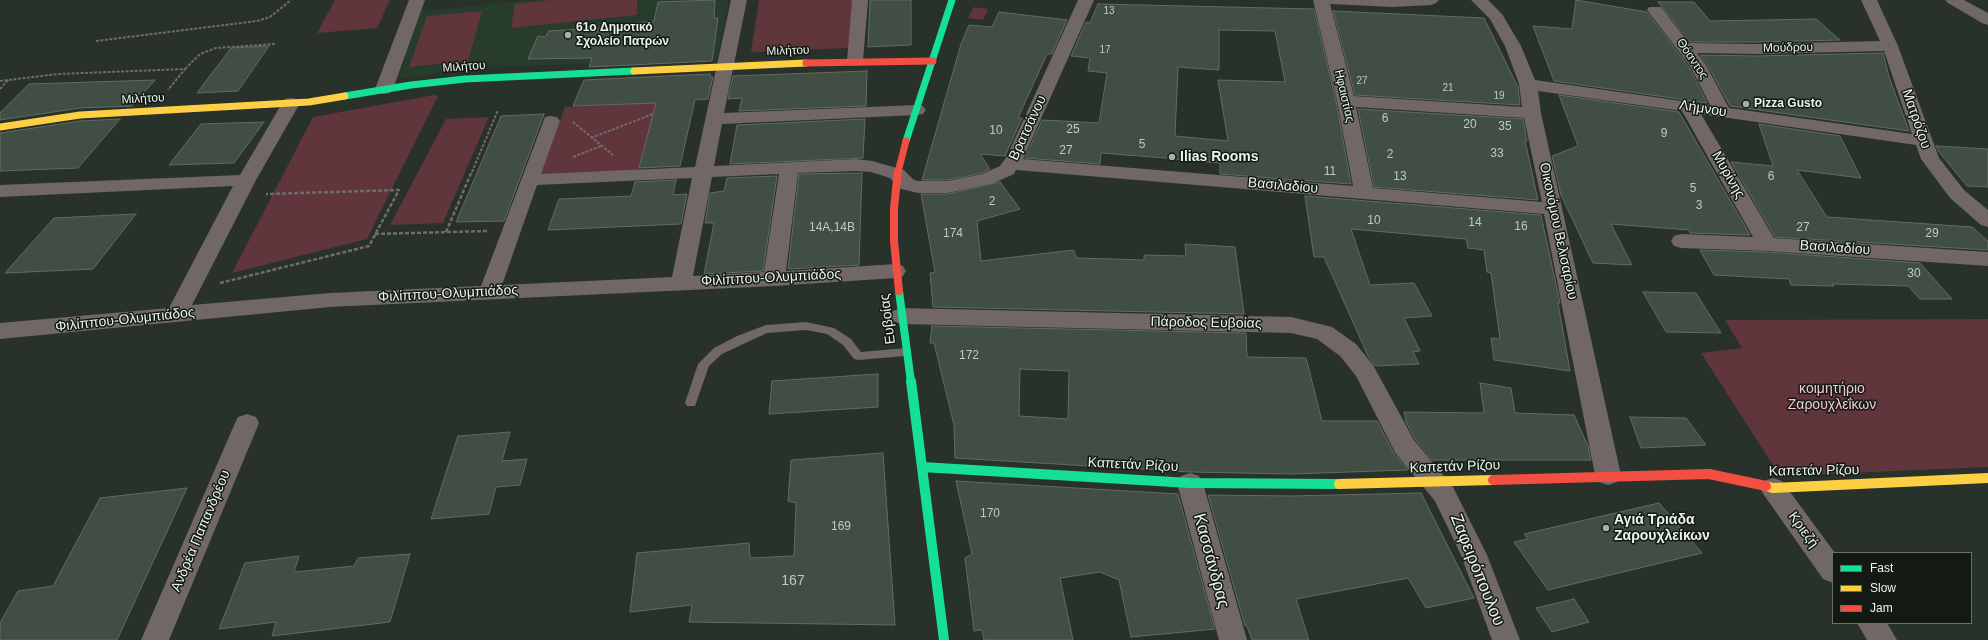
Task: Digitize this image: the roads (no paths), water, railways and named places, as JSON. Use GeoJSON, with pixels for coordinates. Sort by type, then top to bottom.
{"type":"FeatureCollection","features":[{"type":"Feature","properties":{"kind":"street"},"geometry":{"type":"LineString","coordinates":[[384,89],[417,0]]}},
{"type":"Feature","properties":{"kind":"street"},"geometry":{"type":"LineString","coordinates":[[681,284],[724,66],[739,0]]}},
{"type":"Feature","properties":{"kind":"street"},"geometry":{"type":"LineString","coordinates":[[855,61],[860,0]]}},
{"type":"Feature","properties":{"kind":"street","name":"Ευβοίας"},"geometry":{"type":"LineString","coordinates":[[944,640],[922,467],[900,316],[896,271],[894,214],[897,174],[952,0]]}},
{"type":"Feature","properties":{"kind":"street","name":"Βρατσάνου"},"geometry":{"type":"LineString","coordinates":[[897,174],[908,185],[928,188],[987,179],[1007,170],[1012,164],[1086,0]]}},
{"type":"Feature","properties":{"kind":"street","name":"Ηφαιστίας"},"geometry":{"type":"LineString","coordinates":[[1321,0],[1346,101],[1364,192]]}},
{"type":"Feature","properties":{"kind":"street"},"geometry":{"type":"LineString","coordinates":[[1333,0],[1404,2],[1431,0]]}},
{"type":"Feature","properties":{"kind":"street","name":"Οικονόμου Βελισαρίου"},"geometry":{"type":"LineString","coordinates":[[1479,0],[1496,17],[1505,32],[1513,46],[1528,84],[1532,113],[1608,475]]}},
{"type":"Feature","properties":{"kind":"street","name":"Ματρόζου"},"geometry":{"type":"LineString","coordinates":[[1869,0],[1890,46],[1925,141],[1930,159],[1957,194],[1988,221]]}},
{"type":"Feature","properties":{"kind":"street"},"geometry":{"type":"LineString","coordinates":[[1953,0],[1988,20]]}},
{"type":"Feature","properties":{"kind":"street","name":"Θόαντος"},"geometry":{"type":"LineString","coordinates":[[1655,10],[1698,65],[1723,112]]}},
{"type":"Feature","properties":{"kind":"street","name":"Μούδρου"},"geometry":{"type":"LineString","coordinates":[[1686,48],[1781,49],[1890,46]]}},
{"type":"Feature","properties":{"kind":"street","name":"Μιλήτου"},"geometry":{"type":"LineString","coordinates":[[0,127],[65,116],[324,100],[384,89],[465,79],[724,66],[855,61],[933,61]]}},
{"type":"Feature","properties":{"kind":"street","name":"Λήμνου"},"geometry":{"type":"LineString","coordinates":[[1528,84],[1925,141]]}},
{"type":"Feature","properties":{"kind":"street"},"geometry":{"type":"LineString","coordinates":[[1346,101],[1532,113]]}},
{"type":"Feature","properties":{"kind":"street"},"geometry":{"type":"LineString","coordinates":[[176,315],[242,188],[291,103]]}},
{"type":"Feature","properties":{"kind":"street","name":"Μυρίνης"},"geometry":{"type":"LineString","coordinates":[[1688,107],[1767,244]]}},
{"type":"Feature","properties":{"kind":"street"},"geometry":{"type":"LineString","coordinates":[[714,119],[917,110]]}},
{"type":"Feature","properties":{"kind":"street"},"geometry":{"type":"LineString","coordinates":[[489,292],[551,121]]}},
{"type":"Feature","properties":{"kind":"street","name":"Βασιλαδίου"},"geometry":{"type":"LineString","coordinates":[[1012,164],[1364,192],[1553,209]]}},
{"type":"Feature","properties":{"kind":"street"},"geometry":{"type":"LineString","coordinates":[[530,180],[856,165],[872,167],[897,174]]}},
{"type":"Feature","properties":{"kind":"street"},"geometry":{"type":"LineString","coordinates":[[774,279],[789,169]]}},
{"type":"Feature","properties":{"kind":"street"},"geometry":{"type":"LineString","coordinates":[[0,191],[242,188]]}},
{"type":"Feature","properties":{"kind":"street","name":"Βασιλαδίου"},"geometry":{"type":"LineString","coordinates":[[1681,241],[1767,244],[1988,259]]}},
{"type":"Feature","properties":{"kind":"street","name":"Φιλίππου-Ολυμπιάδος"},"geometry":{"type":"LineString","coordinates":[[0,331],[311,302],[489,292],[681,284],[896,271]]}},
{"type":"Feature","properties":{"kind":"street","name":"Πάροδος Ευβοίας"},"geometry":{"type":"LineString","coordinates":[[900,316],[1291,325],[1324,333],[1348,350],[1365,371],[1405,447],[1433,482]]}},
{"type":"Feature","properties":{"kind":"street","name":"Ανδρέα Παπανδρέου"},"geometry":{"type":"LineString","coordinates":[[155,640],[247,423]]}},
{"type":"Feature","properties":{"kind":"street","name":"Καπετάν Ρίζου"},"geometry":{"type":"LineString","coordinates":[[922,467],[1190,483],[1316,486],[1608,475],[1709,474],[1773,488],[1988,478]]}},
{"type":"Feature","properties":{"kind":"street","name":"Ζαφειρόπουλου"},"geometry":{"type":"LineString","coordinates":[[1433,482],[1450,505],[1474,555],[1506,640]]}},
{"type":"Feature","properties":{"kind":"street","name":"Κασσάνδρας"},"geometry":{"type":"LineString","coordinates":[[1190,483],[1233,640]]}},
{"type":"Feature","properties":{"kind":"street","name":"Κριεζή"},"geometry":{"type":"LineString","coordinates":[[1773,488],[1832,570]]}},
{"type":"Feature","properties":{"kind":"street"},"geometry":{"type":"LineString","coordinates":[[1872,624],[1883,640]]}},
{"type":"Feature","properties":{"kind":"lane"},"geometry":{"type":"LineString","coordinates":[[691,403],[704,364],[718,351],[741,339],[766,330],[806,326],[830,331],[848,342],[858,356],[906,352]]}},
{"type":"Feature","properties":{"kind":"place","name":"61ο Δημοτικό Σχολείο Πατρών"},"geometry":{"type":"Point","coordinates":[568,35]}},
{"type":"Feature","properties":{"kind":"place","name":"Pizza Gusto"},"geometry":{"type":"Point","coordinates":[1746,104]}},
{"type":"Feature","properties":{"kind":"place","name":"Ilias Rooms"},"geometry":{"type":"Point","coordinates":[1172,157]}},
{"type":"Feature","properties":{"kind":"place","name":"Αγιά Τριάδα Ζαρουχλείκων"},"geometry":{"type":"Point","coordinates":[1606,528]}},
{"type":"Feature","properties":{"kind":"park label","name":"κοιμητήριο Ζαρουχλεΐκων"},"geometry":{"type":"Point","coordinates":[1832,398]}}]}
